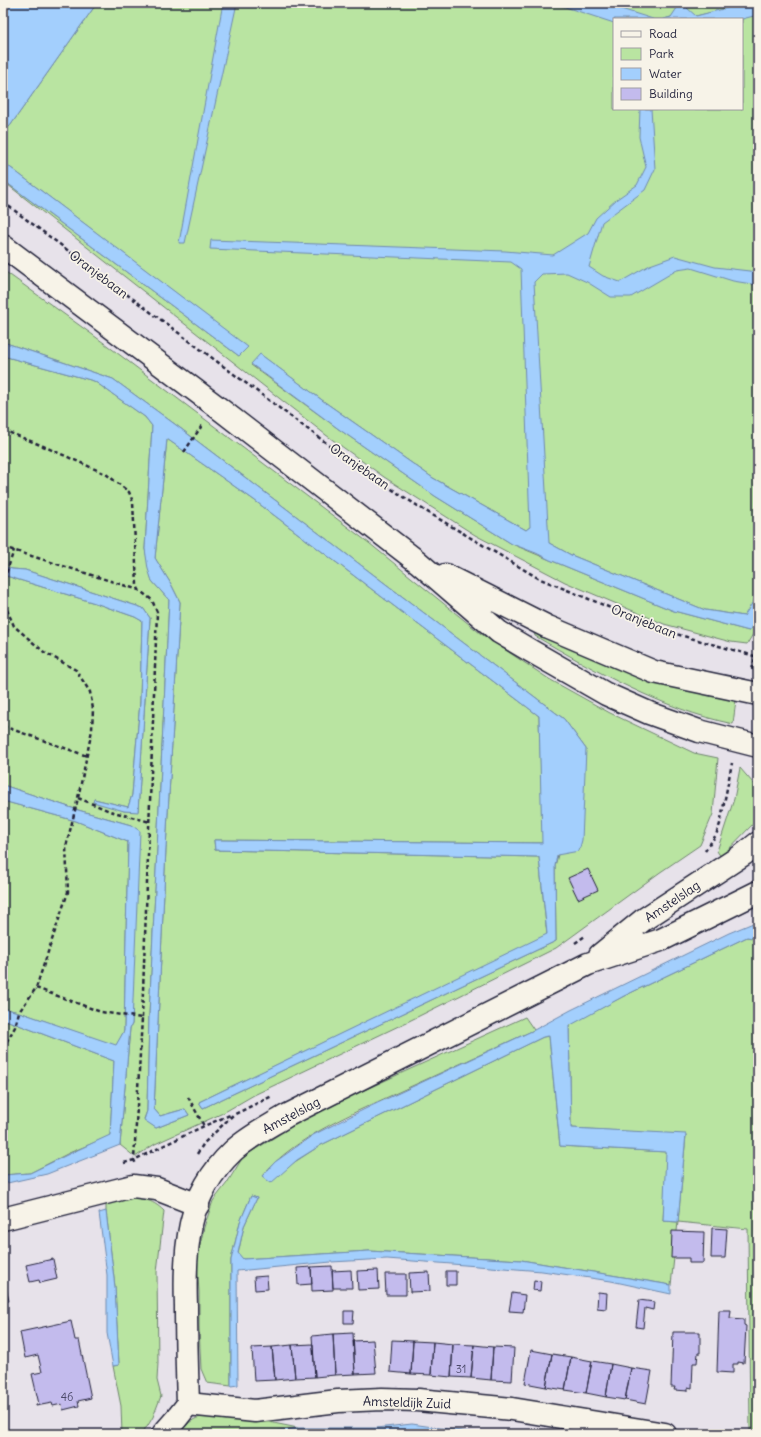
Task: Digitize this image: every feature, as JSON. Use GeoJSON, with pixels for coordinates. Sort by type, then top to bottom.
{"type":"FeatureCollection","features":[{"type":"Feature","properties":{"kind":"street"},"geometry":{"type":"LineString","coordinates":[[3,246],[216,406],[418,562],[499,632],[606,694],[649,713],[699,731],[758,746]]}},
{"type":"Feature","properties":{"kind":"street"},"geometry":{"type":"LineString","coordinates":[[418,562],[548,627],[654,672],[758,694]]}},
{"type":"Feature","properties":{"kind":"street","name":"Amstelslag"},"geometry":{"type":"LineString","coordinates":[[588,964],[643,920],[744,854],[758,843]]}},
{"type":"Feature","properties":{"kind":"street","name":"Amstelslag"},"geometry":{"type":"LineString","coordinates":[[188,1404],[186,1278],[190,1231],[206,1185],[233,1151],[248,1139],[294,1113],[588,964],[661,940],[758,892]]}},
{"type":"Feature","properties":{"kind":"street"},"geometry":{"type":"LineString","coordinates":[[3,1219],[133,1186],[157,1189],[198,1205]]}},
{"type":"Feature","properties":{"kind":"street","name":"Amsteldijk Zuid"},"geometry":{"type":"LineString","coordinates":[[188,1404],[255,1411],[338,1401],[382,1399],[418,1400],[512,1409],[664,1434]]}},
{"type":"Feature","properties":{"kind":"street"},"geometry":{"type":"LineString","coordinates":[[163,1434],[178,1418],[188,1404]]}},
{"type":"Feature","properties":{"kind":"path","name":"Oranjebaan"},"geometry":{"type":"LineString","coordinates":[[3,202],[348,459],[424,510],[538,578],[669,632],[756,656]]}},
{"type":"Feature","properties":{"kind":"path"},"geometry":{"type":"LineString","coordinates":[[3,430],[106,474],[129,492],[133,502],[137,584],[139,590]]}},
{"type":"Feature","properties":{"kind":"path"},"geometry":{"type":"LineString","coordinates":[[184,452],[196,435]]}},
{"type":"Feature","properties":{"kind":"path"},"geometry":{"type":"LineString","coordinates":[[3,547],[139,590],[152,600],[157,612],[142,1018],[134,1160],[137,1167]]}},
{"type":"Feature","properties":{"kind":"path"},"geometry":{"type":"LineString","coordinates":[[3,1048],[15,1027],[19,1012],[36,988],[68,892],[66,847],[87,756],[94,709],[90,692],[76,670],[44,652],[14,626],[4,603],[4,580],[14,550]]}},
{"type":"Feature","properties":{"kind":"path"},"geometry":{"type":"LineString","coordinates":[[756,656],[758,646]]}},
{"type":"Feature","properties":{"kind":"path"},"geometry":{"type":"LineString","coordinates":[[3,726],[87,756]]}},
{"type":"Feature","properties":{"kind":"path"},"geometry":{"type":"LineString","coordinates":[[78,798],[110,811],[150,822]]}},
{"type":"Feature","properties":{"kind":"path"},"geometry":{"type":"LineString","coordinates":[[36,988],[101,1012],[142,1018]]}},
{"type":"Feature","properties":{"kind":"path"},"geometry":{"type":"LineString","coordinates":[[188,1096],[204,1126]]}},
{"type":"Feature","properties":{"kind":"path"},"geometry":{"type":"LineString","coordinates":[[119,1164],[134,1160],[204,1126],[233,1114]]}},
{"type":"Feature","properties":{"kind":"green space"},"geometry":{"type":"Polygon","coordinates":[[[97,3],[750,3],[696,16],[668,18],[613,18],[613,110],[743,110],[743,19],[758,13],[758,626],[747,644],[731,642],[664,624],[565,582],[475,535],[384,477],[326,435],[3,181],[239,356],[247,347],[3,162],[3,132],[10,126],[97,3]],[[261,355],[251,365],[340,430],[435,496],[512,544],[674,611],[749,631],[744,616],[705,610],[571,555],[549,543],[530,527],[526,530],[433,478],[326,403],[261,355]]]}},
{"type":"Feature","properties":{"kind":"green space"},"geometry":{"type":"Polygon","coordinates":[[[3,270],[104,343],[369,543],[480,633],[549,679],[610,713],[694,753],[718,758],[713,814],[700,845],[556,948],[407,1022],[254,1095],[223,1113],[155,1144],[135,1157],[120,1145],[130,1028],[132,1024],[131,825],[78,810],[3,785],[3,575],[95,603],[135,617],[142,621],[140,702],[132,795],[128,807],[94,799],[124,811],[138,811],[150,618],[143,608],[25,570],[12,569],[3,566],[3,356],[94,381],[145,417],[152,426],[145,549],[152,581],[169,600],[149,1016],[147,1111],[144,1119],[156,1128],[189,1115],[185,1109],[160,1116],[154,1109],[166,848],[180,602],[155,558],[167,439],[254,500],[539,716],[543,843],[214,840],[215,850],[539,857],[547,935],[199,1102],[203,1108],[556,941],[555,866],[586,749],[564,719],[113,379],[3,342],[3,270]]]}},
{"type":"Feature","properties":{"kind":"green space"},"geometry":{"type":"Polygon","coordinates":[[[533,629],[736,700],[733,724],[681,709],[631,688],[582,663],[535,636],[533,629]]]}},
{"type":"Feature","properties":{"kind":"green space"},"geometry":{"type":"Polygon","coordinates":[[[740,768],[753,783],[757,797],[754,823],[721,857],[717,851],[734,799],[740,768]]]}},
{"type":"Feature","properties":{"kind":"green space"},"geometry":{"type":"Polygon","coordinates":[[[3,801],[76,821],[128,842],[124,1031],[116,1046],[22,1013],[3,1008],[3,801]]]}},
{"type":"Feature","properties":{"kind":"green space"},"geometry":{"type":"Polygon","coordinates":[[[747,937],[758,939],[758,1431],[750,1431],[748,1229],[678,1222],[686,1135],[571,1128],[569,1025],[624,996],[747,937]]]}},
{"type":"Feature","properties":{"kind":"green space"},"geometry":{"type":"Polygon","coordinates":[[[525,1017],[534,1030],[327,1127],[291,1149],[275,1162],[262,1176],[290,1165],[321,1145],[543,1037],[549,1036],[560,1146],[667,1152],[663,1221],[678,1222],[671,1285],[521,1260],[369,1251],[243,1259],[238,1254],[244,1226],[257,1198],[251,1196],[240,1222],[231,1260],[231,1386],[207,1383],[201,1369],[197,1260],[204,1227],[213,1201],[227,1183],[243,1157],[307,1117],[525,1017]]]}},
{"type":"Feature","properties":{"kind":"green space"},"geometry":{"type":"Polygon","coordinates":[[[3,1019],[114,1061],[110,1136],[69,1153],[30,1173],[3,1175],[3,1019]]]}},
{"type":"Feature","properties":{"kind":"green space"},"geometry":{"type":"Polygon","coordinates":[[[125,1197],[150,1201],[164,1211],[157,1272],[157,1380],[161,1396],[153,1417],[147,1427],[138,1434],[122,1434],[121,1406],[113,1366],[119,1365],[115,1287],[106,1200],[125,1197]]]}},
{"type":"Feature","properties":{"kind":"green space"},"geometry":{"type":"Polygon","coordinates":[[[225,1416],[259,1420],[298,1428],[250,1434],[179,1434],[194,1419],[225,1416]]]}},
{"type":"Feature","properties":{"kind":"water"},"geometry":{"type":"Polygon","coordinates":[[[3,3],[97,3],[10,126],[3,132],[3,3]]]}},
{"type":"Feature","properties":{"kind":"water"},"geometry":{"type":"Polygon","coordinates":[[[223,3],[237,3],[185,243],[179,243],[223,3]]]}},
{"type":"Feature","properties":{"kind":"water"},"geometry":{"type":"Polygon","coordinates":[[[553,3],[602,3],[650,18],[613,18],[613,23],[553,3]]]}},
{"type":"Feature","properties":{"kind":"water"},"geometry":{"type":"Polygon","coordinates":[[[746,3],[758,3],[758,15],[743,19],[668,18],[671,17],[679,5],[688,5],[687,8],[696,16],[746,3]]]}},
{"type":"Feature","properties":{"kind":"water"},"geometry":{"type":"Polygon","coordinates":[[[640,110],[651,110],[655,169],[645,190],[602,222],[589,267],[603,276],[620,282],[650,265],[675,256],[715,267],[758,272],[758,285],[733,281],[691,268],[677,270],[631,297],[611,297],[587,282],[567,273],[542,274],[534,282],[549,543],[571,555],[705,610],[744,616],[758,594],[758,617],[749,631],[674,611],[512,544],[435,496],[340,430],[251,364],[260,354],[326,403],[433,478],[526,530],[530,527],[521,269],[511,262],[210,249],[211,240],[505,251],[553,255],[588,233],[596,218],[617,199],[637,185],[646,167],[639,137],[640,110]]]}},
{"type":"Feature","properties":{"kind":"water"},"geometry":{"type":"Polygon","coordinates":[[[3,162],[248,347],[239,356],[3,180],[3,162]]]}},
{"type":"Feature","properties":{"kind":"water"},"geometry":{"type":"Polygon","coordinates":[[[3,342],[113,379],[564,719],[586,749],[582,840],[579,851],[557,855],[555,866],[556,941],[203,1108],[199,1102],[547,934],[539,857],[215,850],[214,840],[542,843],[539,716],[254,500],[167,439],[155,558],[180,602],[166,848],[154,1109],[160,1116],[185,1109],[189,1115],[156,1128],[144,1120],[147,1111],[149,1016],[169,600],[152,581],[148,569],[145,549],[152,426],[145,417],[94,381],[3,356],[3,342]]]}},
{"type":"Feature","properties":{"kind":"water"},"geometry":{"type":"Polygon","coordinates":[[[3,566],[12,569],[25,570],[143,608],[150,618],[138,812],[124,811],[93,802],[94,799],[128,807],[132,795],[140,702],[142,621],[135,617],[95,603],[3,575],[3,566]]]}},
{"type":"Feature","properties":{"kind":"water"},"geometry":{"type":"Polygon","coordinates":[[[3,785],[78,810],[131,825],[140,831],[132,1024],[130,1028],[120,1145],[47,1174],[3,1184],[3,1175],[30,1173],[110,1135],[114,1061],[3,1019],[3,1008],[116,1045],[124,1031],[128,842],[76,821],[3,801],[3,785]]]}},
{"type":"Feature","properties":{"kind":"water"},"geometry":{"type":"Polygon","coordinates":[[[758,921],[758,939],[747,937],[624,996],[569,1026],[571,1128],[686,1134],[678,1222],[663,1221],[666,1152],[560,1146],[549,1036],[543,1037],[321,1145],[297,1160],[271,1183],[262,1176],[275,1162],[313,1135],[371,1106],[534,1030],[571,1010],[729,933],[758,921]]]}},
{"type":"Feature","properties":{"kind":"water"},"geometry":{"type":"Polygon","coordinates":[[[251,1196],[257,1198],[244,1226],[238,1253],[243,1259],[369,1251],[521,1260],[671,1285],[671,1294],[611,1281],[542,1271],[387,1259],[331,1262],[237,1271],[238,1385],[231,1386],[231,1260],[240,1222],[251,1196]]]}},
{"type":"Feature","properties":{"kind":"water"},"geometry":{"type":"Polygon","coordinates":[[[106,1211],[115,1287],[119,1365],[113,1366],[107,1333],[107,1275],[99,1213],[106,1211]]]}},
{"type":"Feature","properties":{"kind":"water"},"geometry":{"type":"Polygon","coordinates":[[[412,1424],[482,1434],[250,1434],[298,1428],[376,1428],[412,1424]]]}},
{"type":"Feature","properties":{"kind":"building"},"geometry":{"type":"Polygon","coordinates":[[[588,869],[598,890],[578,899],[568,878],[588,869]]]}},
{"type":"Feature","properties":{"kind":"building"},"geometry":{"type":"Polygon","coordinates":[[[712,1228],[727,1229],[725,1258],[711,1258],[712,1228]]]}},
{"type":"Feature","properties":{"kind":"building"},"geometry":{"type":"Polygon","coordinates":[[[672,1231],[704,1232],[703,1263],[689,1263],[689,1258],[671,1258],[672,1231]]]}},
{"type":"Feature","properties":{"kind":"building"},"geometry":{"type":"Polygon","coordinates":[[[53,1259],[57,1279],[40,1283],[39,1280],[30,1282],[26,1265],[53,1259]]]}},
{"type":"Feature","properties":{"kind":"building"},"geometry":{"type":"Polygon","coordinates":[[[332,1266],[333,1290],[312,1291],[311,1267],[332,1266]]]}},
{"type":"Feature","properties":{"kind":"building"},"geometry":{"type":"Polygon","coordinates":[[[311,1267],[312,1284],[298,1285],[297,1268],[311,1267]]]}},
{"type":"Feature","properties":{"kind":"building"},"geometry":{"type":"Polygon","coordinates":[[[351,1270],[352,1288],[333,1288],[332,1271],[351,1270]]]}},
{"type":"Feature","properties":{"kind":"building"},"geometry":{"type":"Polygon","coordinates":[[[378,1270],[379,1289],[358,1290],[357,1271],[378,1270]]]}},
{"type":"Feature","properties":{"kind":"building"},"geometry":{"type":"Polygon","coordinates":[[[446,1271],[456,1271],[456,1285],[446,1285],[446,1271]]]}},
{"type":"Feature","properties":{"kind":"building"},"geometry":{"type":"Polygon","coordinates":[[[429,1272],[430,1291],[410,1292],[409,1273],[429,1272]]]}},
{"type":"Feature","properties":{"kind":"building"},"geometry":{"type":"Polygon","coordinates":[[[385,1274],[406,1274],[406,1295],[386,1295],[385,1274]]]}},
{"type":"Feature","properties":{"kind":"building"},"geometry":{"type":"Polygon","coordinates":[[[3,1275],[9,1301],[3,1303],[3,1275]]]}},
{"type":"Feature","properties":{"kind":"building"},"geometry":{"type":"Polygon","coordinates":[[[267,1276],[268,1289],[255,1290],[254,1277],[267,1276]]]}},
{"type":"Feature","properties":{"kind":"building"},"geometry":{"type":"Polygon","coordinates":[[[534,1280],[541,1281],[540,1291],[533,1290],[534,1280]]]}},
{"type":"Feature","properties":{"kind":"building"},"geometry":{"type":"Polygon","coordinates":[[[598,1292],[607,1293],[606,1309],[597,1308],[598,1292]]]}},
{"type":"Feature","properties":{"kind":"building"},"geometry":{"type":"Polygon","coordinates":[[[512,1293],[525,1295],[523,1312],[509,1311],[512,1293]]]}},
{"type":"Feature","properties":{"kind":"building"},"geometry":{"type":"Polygon","coordinates":[[[639,1300],[654,1302],[653,1310],[645,1308],[643,1328],[636,1327],[639,1300]]]}},
{"type":"Feature","properties":{"kind":"building"},"geometry":{"type":"Polygon","coordinates":[[[719,1310],[731,1310],[730,1318],[744,1319],[744,1325],[746,1326],[744,1363],[738,1362],[738,1364],[733,1364],[733,1373],[717,1372],[719,1310]]]}},
{"type":"Feature","properties":{"kind":"building"},"geometry":{"type":"Polygon","coordinates":[[[344,1311],[354,1311],[353,1323],[344,1323],[344,1311]]]}},
{"type":"Feature","properties":{"kind":"building"},"geometry":{"type":"Polygon","coordinates":[[[71,1321],[75,1340],[79,1340],[91,1398],[78,1401],[79,1406],[63,1410],[62,1404],[53,1406],[52,1403],[36,1406],[39,1404],[32,1374],[42,1372],[38,1355],[25,1358],[20,1332],[71,1321]]]}},
{"type":"Feature","properties":{"kind":"building"},"geometry":{"type":"Polygon","coordinates":[[[673,1332],[700,1332],[700,1353],[698,1353],[697,1363],[693,1363],[692,1388],[688,1387],[688,1391],[674,1390],[675,1387],[671,1387],[673,1332]]]}},
{"type":"Feature","properties":{"kind":"building"},"geometry":{"type":"Polygon","coordinates":[[[353,1333],[355,1374],[335,1375],[333,1334],[353,1333]]]}},
{"type":"Feature","properties":{"kind":"building"},"geometry":{"type":"Polygon","coordinates":[[[333,1334],[335,1375],[315,1377],[312,1336],[333,1334]]]}},
{"type":"Feature","properties":{"kind":"building"},"geometry":{"type":"Polygon","coordinates":[[[373,1340],[376,1373],[355,1374],[353,1341],[373,1340]]]}},
{"type":"Feature","properties":{"kind":"building"},"geometry":{"type":"Polygon","coordinates":[[[392,1340],[413,1341],[411,1374],[390,1372],[392,1340]]]}},
{"type":"Feature","properties":{"kind":"building"},"geometry":{"type":"Polygon","coordinates":[[[413,1341],[433,1342],[431,1375],[411,1374],[413,1341]]]}},
{"type":"Feature","properties":{"kind":"building"},"geometry":{"type":"Polygon","coordinates":[[[433,1342],[453,1344],[451,1377],[431,1375],[433,1342]]]}},
{"type":"Feature","properties":{"kind":"building"},"geometry":{"type":"Polygon","coordinates":[[[313,1344],[315,1377],[295,1378],[292,1345],[313,1344]]]}},
{"type":"Feature","properties":{"kind":"building"},"geometry":{"type":"Polygon","coordinates":[[[453,1344],[474,1345],[471,1378],[451,1377],[453,1344]]]}},
{"type":"Feature","properties":{"kind":"building"},"geometry":{"type":"Polygon","coordinates":[[[292,1345],[295,1378],[275,1380],[272,1347],[292,1345]]]}},
{"type":"Feature","properties":{"kind":"building"},"geometry":{"type":"Polygon","coordinates":[[[474,1345],[493,1347],[491,1380],[471,1378],[474,1345]]]}},
{"type":"Feature","properties":{"kind":"building"},"geometry":{"type":"Polygon","coordinates":[[[272,1347],[275,1380],[254,1381],[252,1348],[272,1347]]]}},
{"type":"Feature","properties":{"kind":"building"},"geometry":{"type":"Polygon","coordinates":[[[493,1347],[514,1348],[512,1381],[491,1380],[493,1347]]]}},
{"type":"Feature","properties":{"kind":"building"},"geometry":{"type":"Polygon","coordinates":[[[531,1350],[552,1354],[546,1387],[525,1383],[531,1350]]]}},
{"type":"Feature","properties":{"kind":"building"},"geometry":{"type":"Polygon","coordinates":[[[552,1354],[571,1357],[565,1390],[546,1387],[552,1354]]]}},
{"type":"Feature","properties":{"kind":"building"},"geometry":{"type":"Polygon","coordinates":[[[571,1357],[592,1361],[586,1393],[565,1390],[571,1357]]]}},
{"type":"Feature","properties":{"kind":"building"},"geometry":{"type":"Polygon","coordinates":[[[592,1361],[611,1364],[606,1397],[586,1393],[592,1361]]]}},
{"type":"Feature","properties":{"kind":"building"},"geometry":{"type":"Polygon","coordinates":[[[611,1364],[631,1368],[625,1400],[606,1397],[611,1364]]]}},
{"type":"Feature","properties":{"kind":"building"},"geometry":{"type":"Polygon","coordinates":[[[631,1368],[652,1371],[646,1404],[625,1400],[631,1368]]]}}]}
